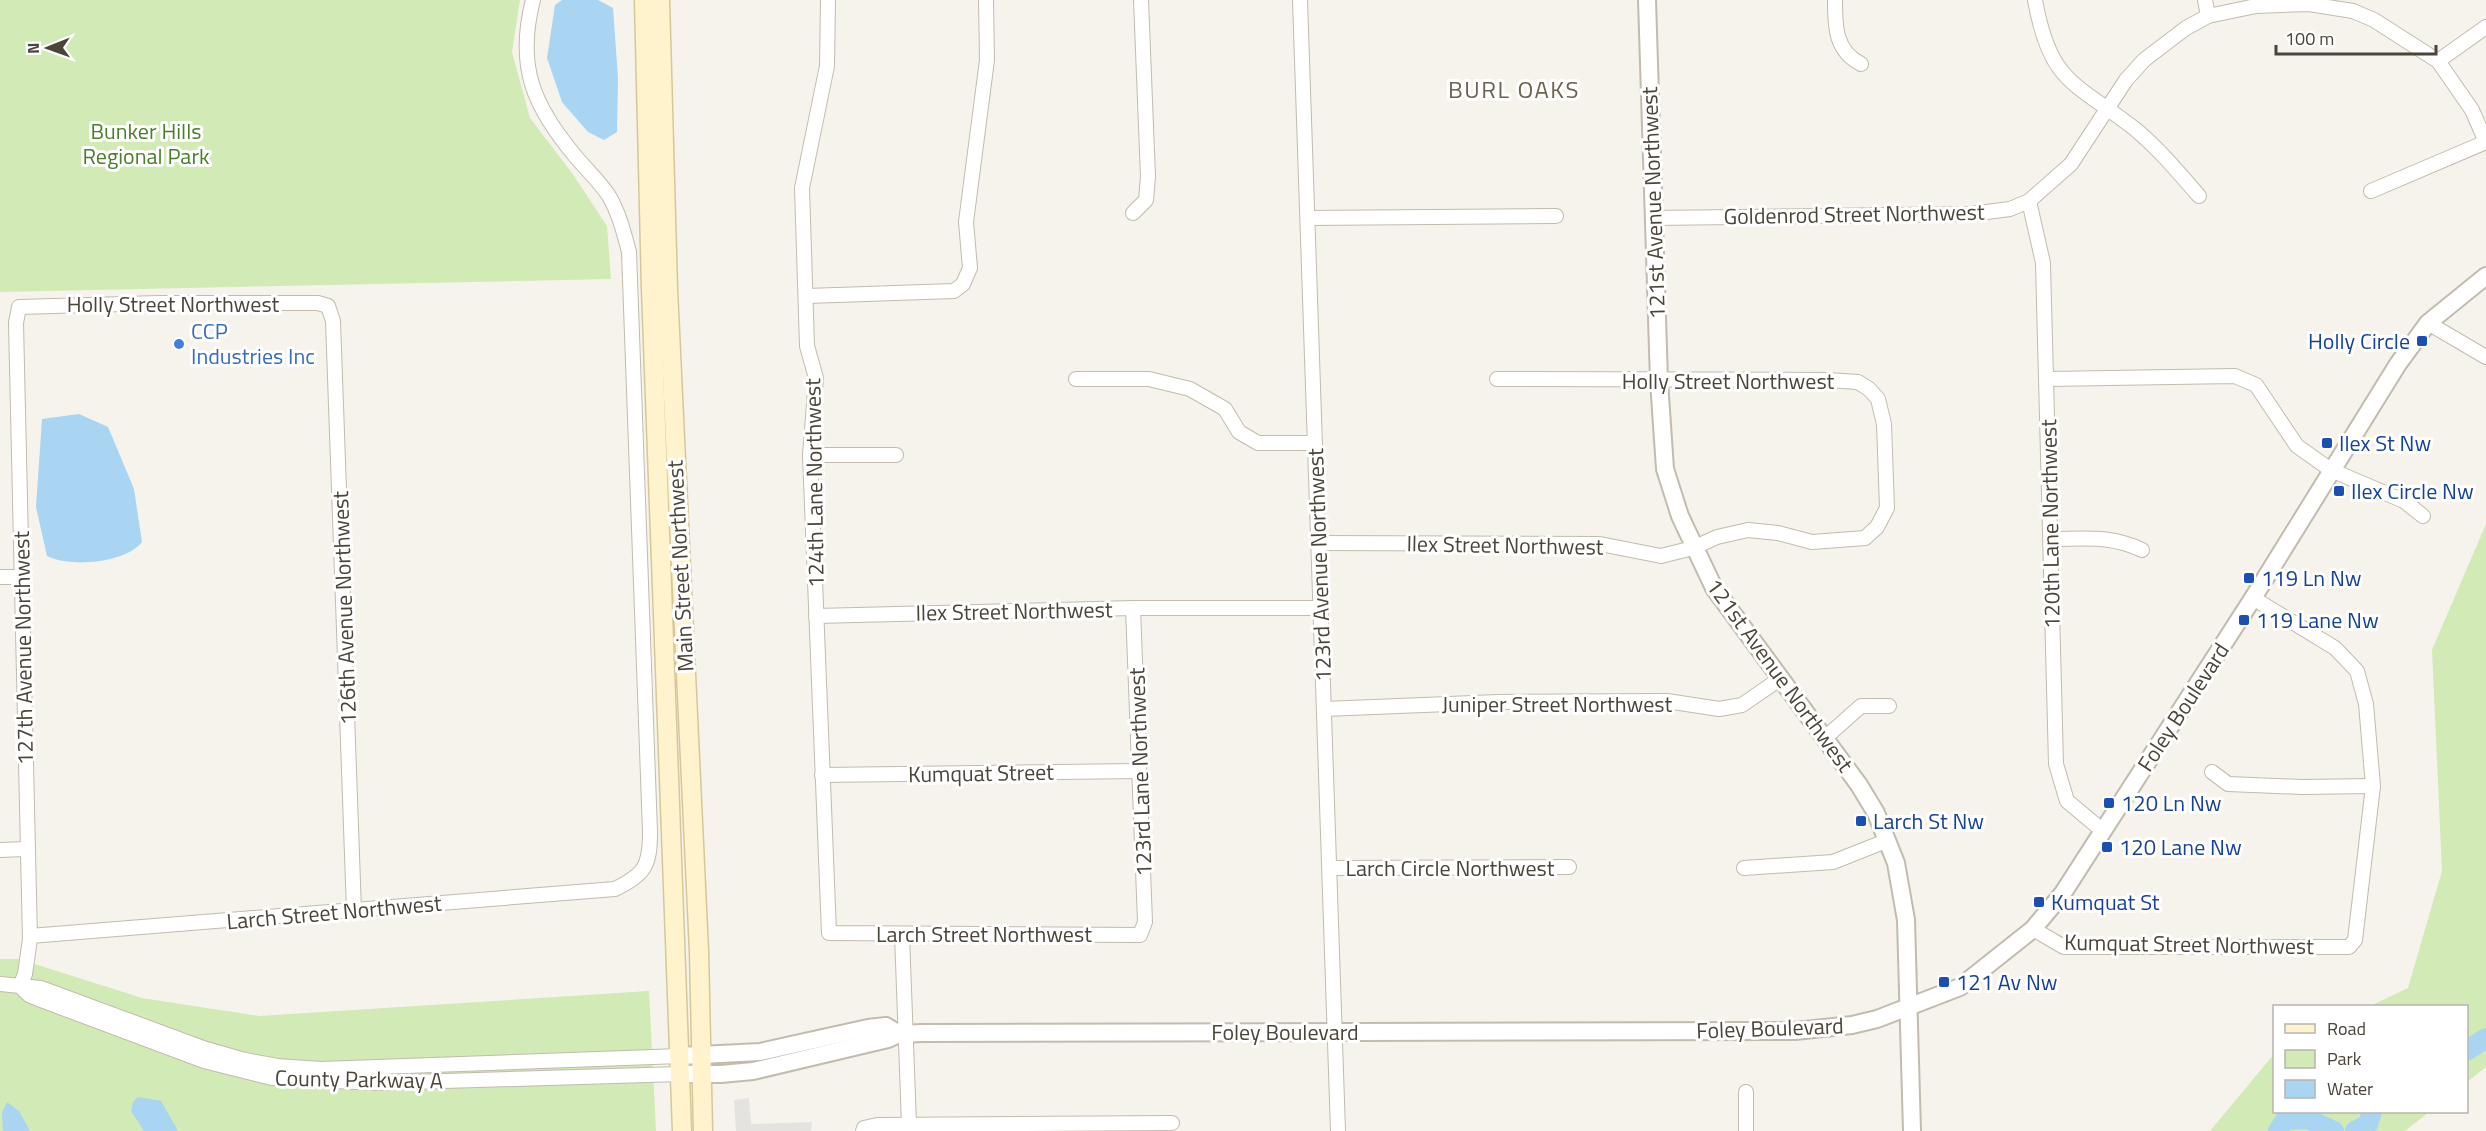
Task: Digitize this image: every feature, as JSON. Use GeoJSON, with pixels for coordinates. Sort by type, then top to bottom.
{"type":"FeatureCollection","features":[{"type":"Feature","properties":{"kind":"main road","name":"Main Street Northwest"},"geometry":{"type":"LineString","coordinates":[[644,0],[651,301],[682,1131]]}},
{"type":"Feature","properties":{"kind":"main road","name":"Main Street Northwest"},"geometry":{"type":"LineString","coordinates":[[660,0],[668,289],[699,951],[703,1131]]}},
{"type":"Feature","properties":{"kind":"street","name":"Larch Street Northwest"},"geometry":{"type":"LineString","coordinates":[[30,936],[615,889],[636,878],[648,862],[650,846],[629,252],[623,226],[609,195],[549,124],[532,88],[526,60],[526,35],[533,0]]}},
{"type":"Feature","properties":{"kind":"street","name":"124th Lane Northwest"},"geometry":{"type":"LineString","coordinates":[[828,0],[827,66],[802,188],[807,346],[816,378],[810,455],[829,933]]}},
{"type":"Feature","properties":{"kind":"street"},"geometry":{"type":"LineString","coordinates":[[807,296],[954,291],[963,284],[970,268],[966,222],[968,189],[987,60],[986,0]]}},
{"type":"Feature","properties":{"kind":"street"},"geometry":{"type":"LineString","coordinates":[[1132,213],[1146,200],[1148,177],[1141,0]]}},
{"type":"Feature","properties":{"kind":"street","name":"123rd Avenue Northwest"},"geometry":{"type":"LineString","coordinates":[[1300,0],[1338,1131]]}},
{"type":"Feature","properties":{"kind":"street","name":"121st Avenue Northwest"},"geometry":{"type":"LineString","coordinates":[[1647,0],[1659,381],[1665,469],[1693,548],[1714,588],[1826,737],[1876,813],[1896,863],[1906,920],[1912,1131]]}},
{"type":"Feature","properties":{"kind":"street"},"geometry":{"type":"LineString","coordinates":[[1835,0],[1838,39],[1844,52],[1861,64]]}},
{"type":"Feature","properties":{"kind":"street"},"geometry":{"type":"LineString","coordinates":[[2035,0],[2040,29],[2050,56],[2068,82],[2134,129],[2159,152],[2199,196]]}},
{"type":"Feature","properties":{"kind":"street"},"geometry":{"type":"LineString","coordinates":[[2205,0],[2208,16]]}},
{"type":"Feature","properties":{"kind":"street","name":"Goldenrod Street Northwest"},"geometry":{"type":"LineString","coordinates":[[1653,218],[1971,214],[2010,209],[2029,201],[2071,164],[2105,110],[2144,60],[2186,28],[2208,16],[2256,6],[2354,5],[2438,61],[2472,110],[2486,142]]}},
{"type":"Feature","properties":{"kind":"street"},"geometry":{"type":"LineString","coordinates":[[2438,61],[2486,27]]}},
{"type":"Feature","properties":{"kind":"street"},"geometry":{"type":"LineString","coordinates":[[2371,191],[2486,142]]}},
{"type":"Feature","properties":{"kind":"street","name":"120th Lane Northwest"},"geometry":{"type":"LineString","coordinates":[[2029,201],[2043,263],[2058,776],[2067,801],[2103,831]]}},
{"type":"Feature","properties":{"kind":"street"},"geometry":{"type":"LineString","coordinates":[[1308,218],[1556,216]]}},
{"type":"Feature","properties":{"kind":"street","name":"Foley Boulevard"},"geometry":{"type":"LineString","coordinates":[[680,1065],[701,1075],[753,1071],[902,1034],[1795,1031],[1852,1025],[1909,1007],[1960,987],[2033,929],[2063,893],[2253,598],[2398,364],[2428,323],[2486,276]]}},
{"type":"Feature","properties":{"kind":"street","name":"Holly Street Northwest"},"geometry":{"type":"LineString","coordinates":[[19,307],[159,303],[318,303],[328,306]]}},
{"type":"Feature","properties":{"kind":"street","name":"126th Avenue Northwest"},"geometry":{"type":"LineString","coordinates":[[328,306],[334,333],[354,911]]}},
{"type":"Feature","properties":{"kind":"street","name":"127th Avenue Northwest"},"geometry":{"type":"LineString","coordinates":[[19,307],[16,323],[26,849],[30,936],[26,974],[20,987]]}},
{"type":"Feature","properties":{"kind":"street"},"geometry":{"type":"LineString","coordinates":[[2428,323],[2486,357]]}},
{"type":"Feature","properties":{"kind":"street"},"geometry":{"type":"LineString","coordinates":[[2047,379],[2235,376],[2256,385],[2297,446],[2331,470],[2404,501],[2423,516]]}},
{"type":"Feature","properties":{"kind":"street"},"geometry":{"type":"LineString","coordinates":[[1076,379],[1149,379],[1190,389],[1226,409],[1239,432],[1258,443],[1315,443]]}},
{"type":"Feature","properties":{"kind":"street","name":"Holly Street Northwest"},"geometry":{"type":"LineString","coordinates":[[1497,379],[1858,382],[1878,399],[1884,424],[1887,508],[1877,527],[1865,538]]}},
{"type":"Feature","properties":{"kind":"street"},"geometry":{"type":"LineString","coordinates":[[810,455],[896,455]]}},
{"type":"Feature","properties":{"kind":"street","name":"Ilex Street Northwest"},"geometry":{"type":"LineString","coordinates":[[1317,543],[1600,544],[1661,556],[1693,548],[1717,537],[1748,530],[1778,533],[1812,542],[1865,538]]}},
{"type":"Feature","properties":{"kind":"street"},"geometry":{"type":"LineString","coordinates":[[2051,539],[2100,538],[2121,541],[2142,550]]}},
{"type":"Feature","properties":{"kind":"street"},"geometry":{"type":"LineString","coordinates":[[0,577],[22,577]]}},
{"type":"Feature","properties":{"kind":"street"},"geometry":{"type":"LineString","coordinates":[[2212,772],[2228,784],[2302,787],[2373,786],[2366,704],[2357,671],[2336,648],[2253,598]]}},
{"type":"Feature","properties":{"kind":"street","name":"Ilex Street Northwest"},"geometry":{"type":"LineString","coordinates":[[816,616],[1133,608],[1320,608]]}},
{"type":"Feature","properties":{"kind":"street","name":"123rd Lane Northwest"},"geometry":{"type":"LineString","coordinates":[[1133,608],[1145,922],[1140,935]]}},
{"type":"Feature","properties":{"kind":"street","name":"Juniper Street Northwest"},"geometry":{"type":"LineString","coordinates":[[1324,709],[1498,702],[1667,701],[1719,709],[1742,705],[1781,678]]}},
{"type":"Feature","properties":{"kind":"street"},"geometry":{"type":"LineString","coordinates":[[1826,737],[1861,706],[1889,706]]}},
{"type":"Feature","properties":{"kind":"street","name":"Kumquat Street"},"geometry":{"type":"LineString","coordinates":[[822,775],[1139,771]]}},
{"type":"Feature","properties":{"kind":"street","name":"Kumquat Street Northwest"},"geometry":{"type":"LineString","coordinates":[[2033,929],[2064,946],[2349,947],[2357,935],[2373,786]]}},
{"type":"Feature","properties":{"kind":"street"},"geometry":{"type":"LineString","coordinates":[[1744,868],[1833,862],[1886,841]]}},
{"type":"Feature","properties":{"kind":"street"},"geometry":{"type":"LineString","coordinates":[[0,850],[26,849]]}},
{"type":"Feature","properties":{"kind":"street","name":"Larch Circle Northwest"},"geometry":{"type":"LineString","coordinates":[[1330,868],[1569,867]]}},
{"type":"Feature","properties":{"kind":"street","name":"Larch Street Northwest"},"geometry":{"type":"LineString","coordinates":[[829,933],[1140,935]]}},
{"type":"Feature","properties":{"kind":"street"},"geometry":{"type":"LineString","coordinates":[[902,935],[902,1034],[909,1124]]}},
{"type":"Feature","properties":{"kind":"street","name":"County Parkway A"},"geometry":{"type":"LineString","coordinates":[[0,984],[41,988],[206,1049],[277,1066],[321,1069],[680,1065]]}},
{"type":"Feature","properties":{"kind":"street","name":"Foley Boulevard"},"geometry":{"type":"LineString","coordinates":[[680,1065],[700,1056],[760,1052],[868,1028],[886,1026],[902,1034]]}},
{"type":"Feature","properties":{"kind":"street"},"geometry":{"type":"LineString","coordinates":[[1746,1092],[1746,1131]]}},
{"type":"Feature","properties":{"kind":"street"},"geometry":{"type":"LineString","coordinates":[[864,1130],[877,1125],[909,1124],[1172,1124]]}},
{"type":"Feature","properties":{"kind":"green space","name":"Bunker Hills Regional Park"},"geometry":{"type":"Polygon","coordinates":[[[0,0],[520,0],[512,52],[530,118],[572,173],[607,226],[611,279],[0,292],[0,0]]]}},
{"type":"Feature","properties":{"kind":"green space"},"geometry":{"type":"Polygon","coordinates":[[[2486,524],[2486,1067],[2468,1081],[2468,1005],[2372,1005],[2408,988],[2442,871],[2432,650],[2486,524]]]}},
{"type":"Feature","properties":{"kind":"green space"},"geometry":{"type":"Polygon","coordinates":[[[0,959],[19,959],[142,998],[259,1016],[649,991],[656,1131],[0,1131],[0,959]]]}},
{"type":"Feature","properties":{"kind":"green space"},"geometry":{"type":"Polygon","coordinates":[[[2273,1055],[2273,1113],[2428,1113],[2405,1131],[2210,1131],[2273,1055]]]}},
{"type":"Feature","properties":{"kind":"shaded area"},"geometry":{"type":"Polygon","coordinates":[[[749,1098],[751,1124],[812,1122],[811,1131],[736,1131],[734,1100],[749,1098]]]}},
{"type":"Feature","properties":{"kind":"water"},"geometry":{"type":"Polygon","coordinates":[[[562,0],[598,0],[613,8],[618,78],[617,132],[604,140],[588,132],[562,102],[547,58],[555,5],[562,0]]]}},
{"type":"Feature","properties":{"kind":"water"},"geometry":{"type":"Polygon","coordinates":[[[79,414],[108,427],[134,489],[142,542],[134,549],[111,559],[70,562],[47,556],[36,507],[42,419],[79,414]]]}},
{"type":"Feature","properties":{"kind":"water"},"geometry":{"type":"Polygon","coordinates":[[[138,1097],[161,1101],[178,1131],[144,1131],[131,1111],[133,1102],[138,1097]]]}},
{"type":"Feature","properties":{"kind":"water"},"geometry":{"type":"Polygon","coordinates":[[[7,1102],[19,1111],[30,1131],[3,1131],[2,1113],[7,1102]]]}},
{"type":"Feature","properties":{"kind":"waterway"},"geometry":{"type":"LineString","coordinates":[[2468,1050],[2486,1038]]}},
{"type":"Feature","properties":{"kind":"waterway"},"geometry":{"type":"LineString","coordinates":[[2355,1131],[2368,1124],[2372,1113]]}},
{"type":"Feature","properties":{"kind":"waterway"},"geometry":{"type":"LineString","coordinates":[[2278,1131],[2285,1120],[2308,1119],[2334,1131]]}},
{"type":"Feature","properties":{"kind":"place","name":"Holly Circle"},"geometry":{"type":"Point","coordinates":[2422,341]}},
{"type":"Feature","properties":{"kind":"place","name":"CCP Industries Inc"},"geometry":{"type":"Point","coordinates":[179,344]}},
{"type":"Feature","properties":{"kind":"place","name":"Ilex St Nw"},"geometry":{"type":"Point","coordinates":[2327,443]}},
{"type":"Feature","properties":{"kind":"place","name":"Ilex Circle Nw"},"geometry":{"type":"Point","coordinates":[2339,491]}},
{"type":"Feature","properties":{"kind":"place","name":"119 Ln Nw"},"geometry":{"type":"Point","coordinates":[2249,578]}},
{"type":"Feature","properties":{"kind":"place","name":"119 Lane Nw"},"geometry":{"type":"Point","coordinates":[2244,620]}},
{"type":"Feature","properties":{"kind":"place","name":"120 Ln Nw"},"geometry":{"type":"Point","coordinates":[2109,803]}},
{"type":"Feature","properties":{"kind":"place","name":"Larch St Nw"},"geometry":{"type":"Point","coordinates":[1861,821]}},
{"type":"Feature","properties":{"kind":"place","name":"120 Lane Nw"},"geometry":{"type":"Point","coordinates":[2107,847]}},
{"type":"Feature","properties":{"kind":"place","name":"Kumquat St"},"geometry":{"type":"Point","coordinates":[2039,902]}},
{"type":"Feature","properties":{"kind":"place","name":"121 Av Nw"},"geometry":{"type":"Point","coordinates":[1944,982]}},
{"type":"Feature","properties":{"kind":"district","name":"BURL OAKS"},"geometry":{"type":"Point","coordinates":[1514,89]}}]}
